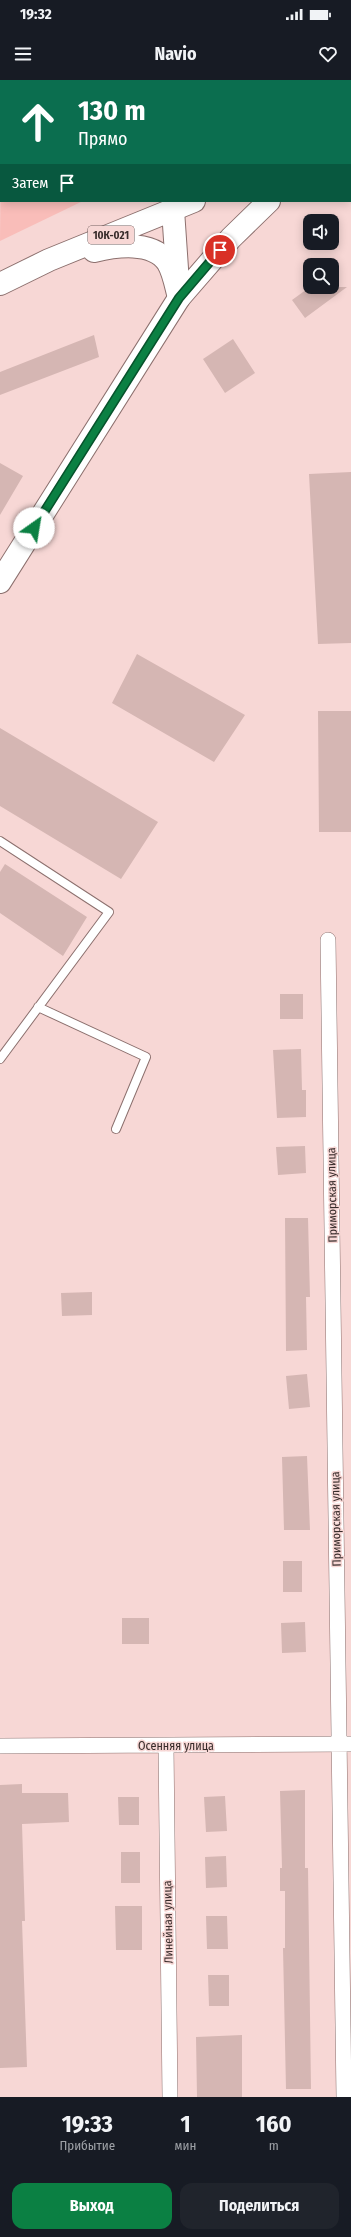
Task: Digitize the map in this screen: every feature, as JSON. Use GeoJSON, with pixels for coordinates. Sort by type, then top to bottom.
{"type":"FeatureCollection","features":[{"type":"Feature","properties":{"kind":"main road","name":"10К-021"},"geometry":{"type":"LineString","coordinates":[[0,284],[49,260],[192,202]]}},
{"type":"Feature","properties":{"kind":"main road"},"geometry":{"type":"LineString","coordinates":[[0,582],[179,298],[230,238],[268,202]]}},
{"type":"Feature","properties":{"kind":"main road"},"geometry":{"type":"LineString","coordinates":[[173,210],[179,298]]}},
{"type":"Feature","properties":{"kind":"main road"},"geometry":{"type":"LineString","coordinates":[[49,260],[109,247],[139,247],[163,257],[172,273],[179,298]]}},
{"type":"Feature","properties":{"kind":"street","name":"Приморская улица"},"geometry":{"type":"LineString","coordinates":[[328,940],[345,1745],[344,2097]]}},
{"type":"Feature","properties":{"kind":"street","name":"Осенняя улица"},"geometry":{"type":"LineString","coordinates":[[0,1746],[345,1745]]}},
{"type":"Feature","properties":{"kind":"street","name":"Линейная улица"},"geometry":{"type":"LineString","coordinates":[[166,1746],[170,2097]]}},
{"type":"Feature","properties":{"kind":"lane"},"geometry":{"type":"LineString","coordinates":[[0,841],[109,912],[0,1059]]}},
{"type":"Feature","properties":{"kind":"lane"},"geometry":{"type":"LineString","coordinates":[[38,1008],[146,1057],[116,1129]]}},
{"type":"Feature","properties":{"kind":"shaded area"},"geometry":{"type":"Polygon","coordinates":[[[0,202],[81,202],[0,241],[0,202]]]}},
{"type":"Feature","properties":{"kind":"building"},"geometry":{"type":"Polygon","coordinates":[[[339,287],[347,287],[339,293],[339,287]]]}},
{"type":"Feature","properties":{"kind":"building"},"geometry":{"type":"Polygon","coordinates":[[[303,292],[303,294],[338,294],[305,318],[292,300],[303,292]]]}},
{"type":"Feature","properties":{"kind":"building"},"geometry":{"type":"Polygon","coordinates":[[[94,335],[99,357],[0,395],[0,372],[94,335]]]}},
{"type":"Feature","properties":{"kind":"building"},"geometry":{"type":"Polygon","coordinates":[[[233,339],[255,373],[225,393],[203,359],[233,339]]]}},
{"type":"Feature","properties":{"kind":"building"},"geometry":{"type":"Polygon","coordinates":[[[0,463],[23,476],[0,515],[0,463]]]}},
{"type":"Feature","properties":{"kind":"building"},"geometry":{"type":"Polygon","coordinates":[[[351,472],[351,643],[318,644],[309,474],[351,472]]]}},
{"type":"Feature","properties":{"kind":"building"},"geometry":{"type":"Polygon","coordinates":[[[137,654],[245,715],[214,762],[112,703],[137,654]]]}},
{"type":"Feature","properties":{"kind":"building"},"geometry":{"type":"Polygon","coordinates":[[[318,711],[351,711],[351,832],[319,832],[318,711]]]}},
{"type":"Feature","properties":{"kind":"building"},"geometry":{"type":"Polygon","coordinates":[[[0,728],[158,822],[121,879],[0,806],[0,728]]]}},
{"type":"Feature","properties":{"kind":"building"},"geometry":{"type":"Polygon","coordinates":[[[5,864],[87,917],[63,956],[0,913],[0,872],[5,864]]]}},
{"type":"Feature","properties":{"kind":"building"},"geometry":{"type":"Polygon","coordinates":[[[280,994],[303,994],[303,1019],[280,1019],[280,994]]]}},
{"type":"Feature","properties":{"kind":"building"},"geometry":{"type":"Polygon","coordinates":[[[301,1049],[302,1090],[306,1090],[306,1117],[277,1118],[273,1050],[301,1049]]]}},
{"type":"Feature","properties":{"kind":"building"},"geometry":{"type":"Polygon","coordinates":[[[305,1146],[306,1173],[278,1175],[276,1147],[305,1146]]]}},
{"type":"Feature","properties":{"kind":"building"},"geometry":{"type":"Polygon","coordinates":[[[285,1218],[308,1218],[310,1297],[306,1297],[307,1350],[286,1351],[285,1218]]]}},
{"type":"Feature","properties":{"kind":"building"},"geometry":{"type":"Polygon","coordinates":[[[92,1292],[92,1315],[62,1316],[61,1293],[92,1292]]]}},
{"type":"Feature","properties":{"kind":"building"},"geometry":{"type":"Polygon","coordinates":[[[307,1374],[310,1407],[289,1409],[286,1376],[307,1374]]]}},
{"type":"Feature","properties":{"kind":"building"},"geometry":{"type":"Polygon","coordinates":[[[307,1456],[310,1530],[284,1530],[282,1457],[307,1456]]]}},
{"type":"Feature","properties":{"kind":"building"},"geometry":{"type":"Polygon","coordinates":[[[283,1561],[302,1561],[302,1592],[283,1592],[283,1561]]]}},
{"type":"Feature","properties":{"kind":"building"},"geometry":{"type":"Polygon","coordinates":[[[122,1618],[149,1618],[149,1644],[122,1644],[122,1618]]]}},
{"type":"Feature","properties":{"kind":"building"},"geometry":{"type":"Polygon","coordinates":[[[305,1622],[306,1652],[282,1653],[281,1623],[305,1622]]]}},
{"type":"Feature","properties":{"kind":"building"},"geometry":{"type":"Polygon","coordinates":[[[22,1784],[22,1793],[68,1793],[69,1822],[22,1824],[25,1921],[22,1921],[27,2067],[0,2068],[0,1785],[22,1784]]]}},
{"type":"Feature","properties":{"kind":"building"},"geometry":{"type":"Polygon","coordinates":[[[305,1790],[305,1868],[308,1868],[311,2089],[286,2089],[283,1948],[285,1948],[285,1891],[280,1891],[280,1868],[282,1868],[280,1791],[305,1790]]]}},
{"type":"Feature","properties":{"kind":"building"},"geometry":{"type":"Polygon","coordinates":[[[225,1796],[227,1831],[206,1832],[204,1797],[225,1796]]]}},
{"type":"Feature","properties":{"kind":"building"},"geometry":{"type":"Polygon","coordinates":[[[118,1797],[139,1797],[139,1825],[119,1825],[118,1797]]]}},
{"type":"Feature","properties":{"kind":"building"},"geometry":{"type":"Polygon","coordinates":[[[121,1852],[140,1852],[140,1883],[121,1883],[121,1852]]]}},
{"type":"Feature","properties":{"kind":"building"},"geometry":{"type":"Polygon","coordinates":[[[226,1856],[227,1887],[206,1888],[205,1857],[226,1856]]]}},
{"type":"Feature","properties":{"kind":"building"},"geometry":{"type":"Polygon","coordinates":[[[115,1906],[142,1906],[142,1950],[116,1950],[115,1906]]]}},
{"type":"Feature","properties":{"kind":"building"},"geometry":{"type":"Polygon","coordinates":[[[206,1916],[227,1916],[228,1949],[207,1949],[206,1916]]]}},
{"type":"Feature","properties":{"kind":"building"},"geometry":{"type":"Polygon","coordinates":[[[208,1975],[229,1975],[229,2006],[209,2006],[208,1975]]]}},
{"type":"Feature","properties":{"kind":"building"},"geometry":{"type":"Polygon","coordinates":[[[242,2035],[242,2097],[197,2097],[196,2037],[242,2035]]]}},
{"type":"Feature","properties":{"kind":"route"},"geometry":{"type":"LineString","coordinates":[[34,528],[179,298],[220,250]]}}]}
